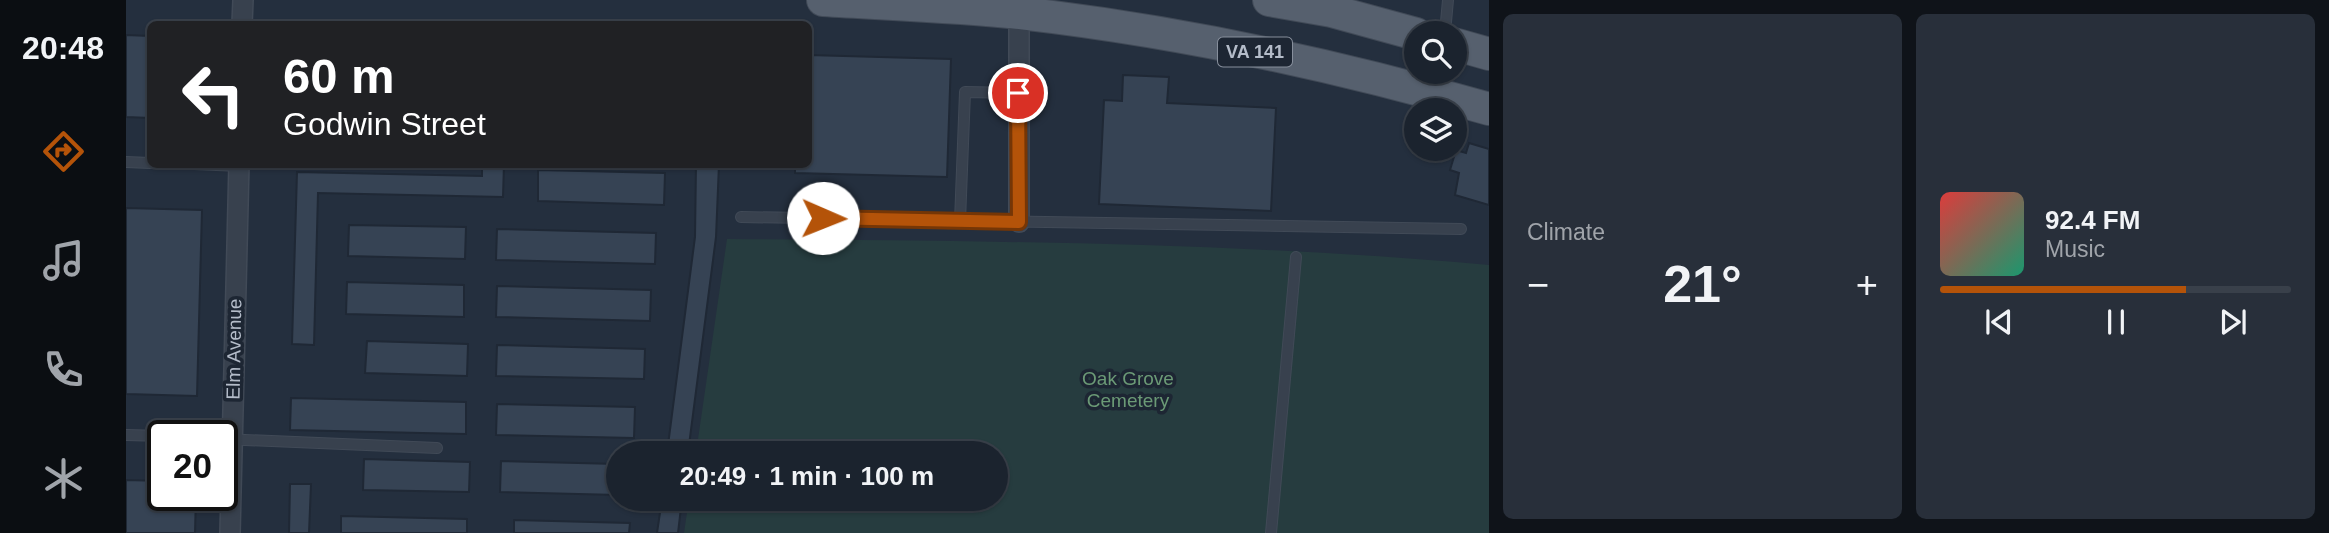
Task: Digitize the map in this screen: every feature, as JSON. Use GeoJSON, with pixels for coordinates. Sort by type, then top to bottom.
{"type":"FeatureCollection","features":[{"type":"Feature","properties":{"kind":"main road","name":"VA 141"},"geometry":{"type":"LineString","coordinates":[[823,0],[1019,7],[1212,42],[1428,92],[1489,109]]}},
{"type":"Feature","properties":{"kind":"main road"},"geometry":{"type":"LineString","coordinates":[[1269,0],[1332,11],[1404,31]]}},
{"type":"Feature","properties":{"kind":"main road"},"geometry":{"type":"LineString","coordinates":[[1467,48],[1489,54]]}},
{"type":"Feature","properties":{"kind":"street"},"geometry":{"type":"LineString","coordinates":[[242,21],[243,0]]}},
{"type":"Feature","properties":{"kind":"street"},"geometry":{"type":"LineString","coordinates":[[1019,7],[1019,222]]}},
{"type":"Feature","properties":{"kind":"street","name":"Elm Avenue"},"geometry":{"type":"LineString","coordinates":[[228,420],[239,168]]}},
{"type":"Feature","properties":{"kind":"street","name":"Elm Avenue"},"geometry":{"type":"LineString","coordinates":[[229,511],[230,533]]}},
{"type":"Feature","properties":{"kind":"lane"},"geometry":{"type":"LineString","coordinates":[[1446,21],[1448,0]]}},
{"type":"Feature","properties":{"kind":"lane"},"geometry":{"type":"LineString","coordinates":[[960,220],[965,92],[1018,93]]}},
{"type":"Feature","properties":{"kind":"lane"},"geometry":{"type":"LineString","coordinates":[[126,162],[147,163]]}},
{"type":"Feature","properties":{"kind":"lane"},"geometry":{"type":"LineString","coordinates":[[741,217],[1461,229]]}},
{"type":"Feature","properties":{"kind":"lane"},"geometry":{"type":"LineString","coordinates":[[1271,533],[1296,257]]}},
{"type":"Feature","properties":{"kind":"lane"},"geometry":{"type":"LineString","coordinates":[[126,435],[147,436]]}},
{"type":"Feature","properties":{"kind":"lane"},"geometry":{"type":"LineString","coordinates":[[238,440],[354,447],[437,448]]}},
{"type":"Feature","properties":{"kind":"green space","name":"Oak Grove Cemetery"},"geometry":{"type":"Polygon","coordinates":[[[727,239],[1204,247],[1489,265],[1489,533],[684,533],[687,511],[1008,511],[1008,441],[698,441],[727,239]]]}},
{"type":"Feature","properties":{"kind":"building"},"geometry":{"type":"Polygon","coordinates":[[[126,35],[147,36],[147,118],[126,117],[126,35]]]}},
{"type":"Feature","properties":{"kind":"building"},"geometry":{"type":"Polygon","coordinates":[[[812,55],[951,59],[947,177],[795,173],[795,168],[812,168],[812,55]]]}},
{"type":"Feature","properties":{"kind":"building"},"geometry":{"type":"Polygon","coordinates":[[[1123,75],[1169,77],[1167,103],[1276,108],[1271,211],[1099,204],[1104,100],[1122,101],[1123,75]]]}},
{"type":"Feature","properties":{"kind":"building"},"geometry":{"type":"Polygon","coordinates":[[[1469,143],[1489,149],[1489,205],[1455,195],[1459,173],[1450,170],[1453,161],[1467,161],[1469,143]]]}},
{"type":"Feature","properties":{"kind":"building"},"geometry":{"type":"Polygon","coordinates":[[[482,168],[504,168],[503,197],[318,193],[314,345],[292,344],[297,172],[482,176],[482,168]]]}},
{"type":"Feature","properties":{"kind":"building"},"geometry":{"type":"Polygon","coordinates":[[[696,168],[719,168],[716,237],[690,441],[669,441],[695,237],[696,168]]]}},
{"type":"Feature","properties":{"kind":"building"},"geometry":{"type":"Polygon","coordinates":[[[538,170],[665,173],[664,205],[538,201],[538,170]]]}},
{"type":"Feature","properties":{"kind":"building"},"geometry":{"type":"Polygon","coordinates":[[[126,208],[202,210],[197,396],[126,394],[126,208]]]}},
{"type":"Feature","properties":{"kind":"building"},"geometry":{"type":"Polygon","coordinates":[[[349,225],[466,227],[465,259],[348,256],[349,225]]]}},
{"type":"Feature","properties":{"kind":"building"},"geometry":{"type":"Polygon","coordinates":[[[497,229],[656,233],[655,264],[496,260],[497,229]]]}},
{"type":"Feature","properties":{"kind":"building"},"geometry":{"type":"Polygon","coordinates":[[[347,282],[464,285],[464,317],[346,314],[347,282]]]}},
{"type":"Feature","properties":{"kind":"building"},"geometry":{"type":"Polygon","coordinates":[[[497,286],[651,290],[650,321],[496,317],[497,286]]]}},
{"type":"Feature","properties":{"kind":"building"},"geometry":{"type":"Polygon","coordinates":[[[367,341],[468,344],[467,376],[365,373],[367,341]]]}},
{"type":"Feature","properties":{"kind":"building"},"geometry":{"type":"Polygon","coordinates":[[[497,345],[645,349],[644,379],[496,376],[497,345]]]}},
{"type":"Feature","properties":{"kind":"building"},"geometry":{"type":"Polygon","coordinates":[[[291,398],[466,402],[466,434],[290,430],[291,398]]]}},
{"type":"Feature","properties":{"kind":"building"},"geometry":{"type":"Polygon","coordinates":[[[497,404],[635,407],[634,438],[496,435],[497,404]]]}},
{"type":"Feature","properties":{"kind":"building"},"geometry":{"type":"Polygon","coordinates":[[[364,459],[470,462],[469,492],[363,490],[364,459]]]}},
{"type":"Feature","properties":{"kind":"building"},"geometry":{"type":"Polygon","coordinates":[[[501,461],[606,464],[606,495],[500,492],[501,461]]]}},
{"type":"Feature","properties":{"kind":"building"},"geometry":{"type":"Polygon","coordinates":[[[126,480],[147,481],[147,511],[196,511],[195,533],[126,533],[126,480]]]}},
{"type":"Feature","properties":{"kind":"building"},"geometry":{"type":"Polygon","coordinates":[[[290,484],[311,484],[309,533],[289,533],[290,484]]]}},
{"type":"Feature","properties":{"kind":"building"},"geometry":{"type":"Polygon","coordinates":[[[660,511],[681,511],[678,533],[657,533],[660,511]]]}},
{"type":"Feature","properties":{"kind":"building"},"geometry":{"type":"Polygon","coordinates":[[[341,516],[467,519],[467,533],[341,533],[341,516]]]}},
{"type":"Feature","properties":{"kind":"building"},"geometry":{"type":"Polygon","coordinates":[[[514,520],[630,523],[629,533],[514,533],[514,520]]]}},
{"type":"Feature","properties":{"kind":"route"},"geometry":{"type":"LineString","coordinates":[[823,218],[1019,222],[1018,93]]}}]}
